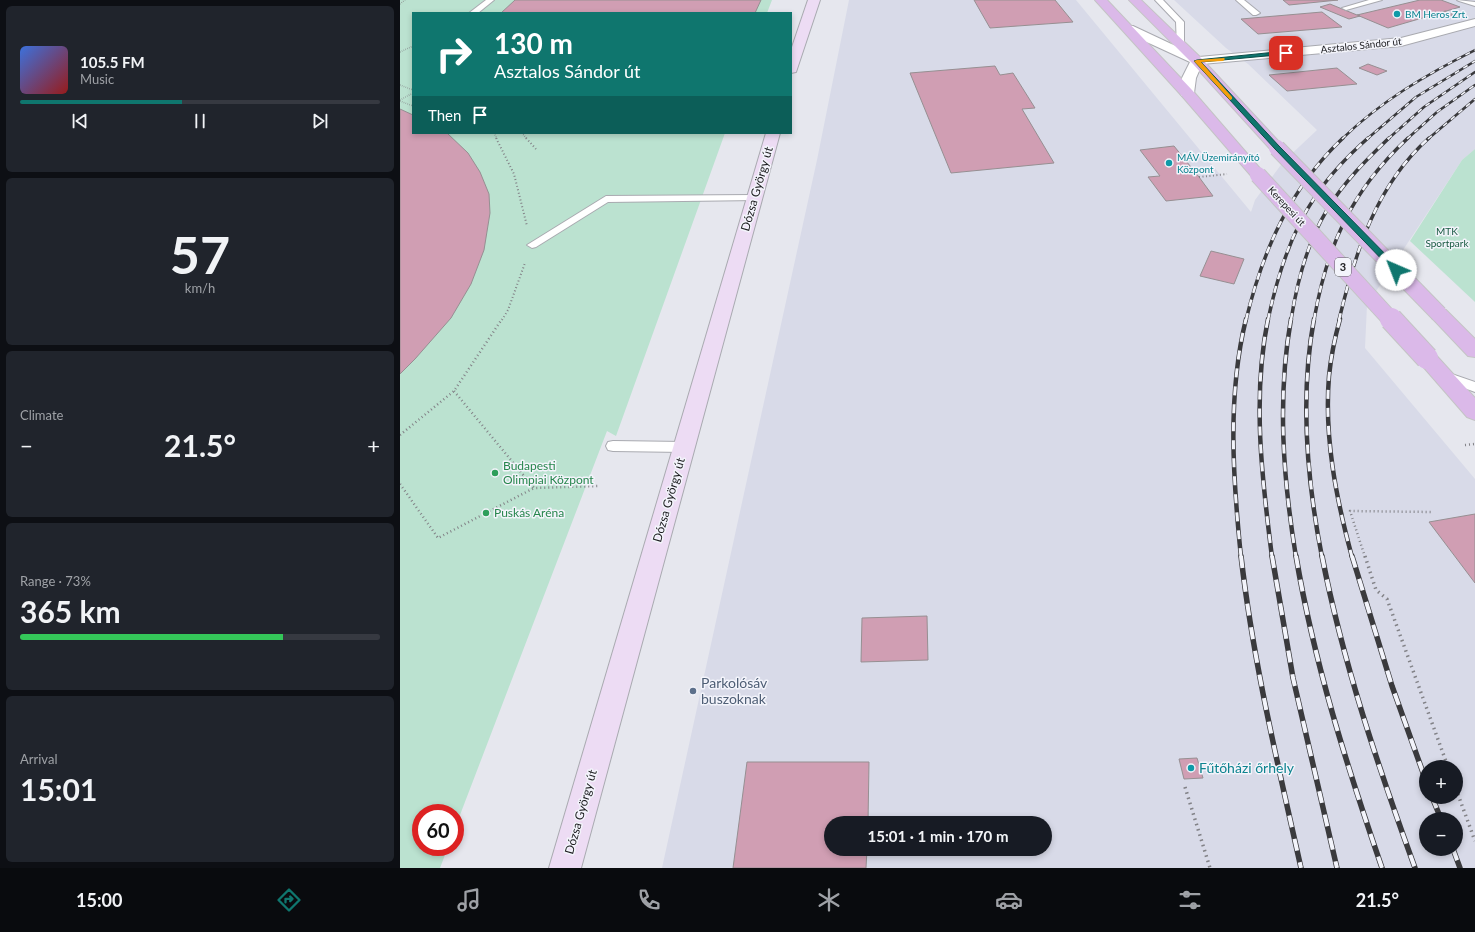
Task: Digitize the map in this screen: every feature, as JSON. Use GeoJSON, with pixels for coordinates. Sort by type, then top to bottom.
{"type":"FeatureCollection","features":[{"type":"Feature","properties":{"kind":"main road"},"geometry":{"type":"LineString","coordinates":[[792,67],[814,0]]}},
{"type":"Feature","properties":{"kind":"main road","name":"Kerepesi út"},"geometry":{"type":"LineString","coordinates":[[1101,0],[1187,92],[1258,175],[1475,412]]}},
{"type":"Feature","properties":{"kind":"main road"},"geometry":{"type":"LineString","coordinates":[[1135,0],[1181,47],[1197,61],[1277,148],[1475,351]]}},
{"type":"Feature","properties":{"kind":"main road","name":"Dózsa György út"},"geometry":{"type":"LineString","coordinates":[[565,868],[773,134]]}},
{"type":"Feature","properties":{"kind":"street","name":"Asztalos Sándor út"},"geometry":{"type":"LineString","coordinates":[[1197,61],[1401,42],[1475,22]]}},
{"type":"Feature","properties":{"kind":"street"},"geometry":{"type":"LineString","coordinates":[[1129,29],[1197,61],[1189,78],[1187,92]]}},
{"type":"Feature","properties":{"kind":"lane"},"geometry":{"type":"LineString","coordinates":[[474,12],[490,0]]}},
{"type":"Feature","properties":{"kind":"lane"},"geometry":{"type":"LineString","coordinates":[[1159,0],[1180,22],[1181,47]]}},
{"type":"Feature","properties":{"kind":"lane"},"geometry":{"type":"LineString","coordinates":[[1240,0],[1256,13]]}},
{"type":"Feature","properties":{"kind":"lane"},"geometry":{"type":"LineString","coordinates":[[1346,8],[1378,0]]}},
{"type":"Feature","properties":{"kind":"lane"},"geometry":{"type":"LineString","coordinates":[[1461,0],[1475,4]]}},
{"type":"Feature","properties":{"kind":"lane"},"geometry":{"type":"LineString","coordinates":[[532,245],[606,199],[754,198]]}},
{"type":"Feature","properties":{"kind":"lane"},"geometry":{"type":"LineString","coordinates":[[1442,375],[1475,387]]}},
{"type":"Feature","properties":{"kind":"lane"},"geometry":{"type":"LineString","coordinates":[[613,446],[684,447]]}},
{"type":"Feature","properties":{"kind":"path"},"geometry":{"type":"LineString","coordinates":[[400,4],[405,0]]}},
{"type":"Feature","properties":{"kind":"path"},"geometry":{"type":"LineString","coordinates":[[400,52],[412,46]]}},
{"type":"Feature","properties":{"kind":"path"},"geometry":{"type":"LineString","coordinates":[[400,86],[412,90]]}},
{"type":"Feature","properties":{"kind":"path"},"geometry":{"type":"LineString","coordinates":[[400,101],[412,94]]}},
{"type":"Feature","properties":{"kind":"path"},"geometry":{"type":"LineString","coordinates":[[400,101],[412,106]]}},
{"type":"Feature","properties":{"kind":"path"},"geometry":{"type":"LineString","coordinates":[[400,435],[454,391],[508,310],[532,245],[514,174],[494,134]]}},
{"type":"Feature","properties":{"kind":"path"},"geometry":{"type":"LineString","coordinates":[[523,134],[536,149]]}},
{"type":"Feature","properties":{"kind":"path"},"geometry":{"type":"LineString","coordinates":[[1198,177],[1231,174]]}},
{"type":"Feature","properties":{"kind":"path"},"geometry":{"type":"LineString","coordinates":[[454,391],[534,488]]}},
{"type":"Feature","properties":{"kind":"path"},"geometry":{"type":"LineString","coordinates":[[1465,445],[1475,444]]}},
{"type":"Feature","properties":{"kind":"path"},"geometry":{"type":"LineString","coordinates":[[400,484],[438,538],[534,488],[598,486]]}},
{"type":"Feature","properties":{"kind":"path"},"geometry":{"type":"LineString","coordinates":[[1432,512],[1350,511],[1376,590],[1387,599],[1445,760]]}},
{"type":"Feature","properties":{"kind":"path"},"geometry":{"type":"LineString","coordinates":[[1185,787],[1210,868]]}},
{"type":"Feature","properties":{"kind":"path"},"geometry":{"type":"LineString","coordinates":[[1461,804],[1475,841]]}},
{"type":"Feature","properties":{"kind":"shaded area"},"geometry":{"type":"Polygon","coordinates":[[[849,0],[1076,0],[1251,212],[1255,200],[1283,162],[1317,130],[1248,64],[1226,48],[1174,0],[1475,0],[1475,149],[1462,160],[1367,305],[1365,348],[1475,479],[1475,868],[662,868],[817,160],[849,0]]]}},
{"type":"Feature","properties":{"kind":"green space","name":"Budapesti Olimpiai Központ"},"geometry":{"type":"Polygon","coordinates":[[[400,0],[772,0],[767,12],[412,12],[412,134],[725,134],[616,436],[607,431],[464,804],[412,804],[412,856],[445,856],[440,868],[400,868],[400,0]]]}},
{"type":"Feature","properties":{"kind":"green space","name":"MTK Sportpark"},"geometry":{"type":"Polygon","coordinates":[[[1475,149],[1475,302],[1410,241],[1462,160],[1475,149]]]}},
{"type":"Feature","properties":{"kind":"building"},"geometry":{"type":"Polygon","coordinates":[[[515,0],[761,0],[755,12],[502,12],[515,0]]]}},
{"type":"Feature","properties":{"kind":"building"},"geometry":{"type":"Polygon","coordinates":[[[974,0],[1055,0],[1073,22],[990,28],[974,0]]]}},
{"type":"Feature","properties":{"kind":"building"},"geometry":{"type":"Polygon","coordinates":[[[1283,0],[1338,0],[1289,5],[1283,0]]]}},
{"type":"Feature","properties":{"kind":"building","name":"BM Heros Zrt."},"geometry":{"type":"Polygon","coordinates":[[[1420,0],[1441,0],[1460,7],[1388,28],[1357,15],[1420,0]]]}},
{"type":"Feature","properties":{"kind":"building"},"geometry":{"type":"Polygon","coordinates":[[[1330,4],[1360,16],[1349,19],[1320,7],[1330,4]]]}},
{"type":"Feature","properties":{"kind":"building"},"geometry":{"type":"Polygon","coordinates":[[[1445,11],[1454,15],[1447,17],[1437,14],[1445,11]]]}},
{"type":"Feature","properties":{"kind":"building"},"geometry":{"type":"Polygon","coordinates":[[[1322,12],[1342,27],[1258,34],[1241,19],[1322,12]]]}},
{"type":"Feature","properties":{"kind":"building"},"geometry":{"type":"Polygon","coordinates":[[[1368,64],[1387,71],[1377,75],[1359,68],[1368,64]]]}},
{"type":"Feature","properties":{"kind":"building"},"geometry":{"type":"Polygon","coordinates":[[[995,66],[1000,75],[1013,73],[1035,108],[1022,109],[1054,163],[951,173],[910,73],[995,66]]]}},
{"type":"Feature","properties":{"kind":"building"},"geometry":{"type":"Polygon","coordinates":[[[1337,68],[1357,84],[1287,91],[1269,75],[1337,68]]]}},
{"type":"Feature","properties":{"kind":"building"},"geometry":{"type":"Polygon","coordinates":[[[400,109],[412,115],[412,134],[448,134],[468,153],[480,172],[489,194],[490,213],[484,250],[471,284],[451,318],[400,374],[400,109]]]}},
{"type":"Feature","properties":{"kind":"building","name":"MÁV Üzemirányító Központ"},"geometry":{"type":"Polygon","coordinates":[[[1174,146],[1213,196],[1166,201],[1148,177],[1160,176],[1140,150],[1174,146]]]}},
{"type":"Feature","properties":{"kind":"building"},"geometry":{"type":"Polygon","coordinates":[[[1211,251],[1244,259],[1234,284],[1200,276],[1211,251]]]}},
{"type":"Feature","properties":{"kind":"building"},"geometry":{"type":"Polygon","coordinates":[[[1475,514],[1475,583],[1429,522],[1475,514]]]}},
{"type":"Feature","properties":{"kind":"building"},"geometry":{"type":"Polygon","coordinates":[[[927,616],[928,660],[861,662],[862,618],[927,616]]]}},
{"type":"Feature","properties":{"kind":"building","name":"Fűtőházi őrhely"},"geometry":{"type":"Polygon","coordinates":[[[1197,758],[1203,778],[1184,779],[1179,759],[1197,758]]]}},
{"type":"Feature","properties":{"kind":"building"},"geometry":{"type":"Polygon","coordinates":[[[747,762],[869,762],[868,816],[824,816],[824,856],[867,856],[866,868],[733,868],[747,762]]]}},
{"type":"Feature","properties":{"kind":"railway"},"geometry":{"type":"LineString","coordinates":[[1342,139],[1372,112],[1405,89],[1475,50]]}},
{"type":"Feature","properties":{"kind":"railway"},"geometry":{"type":"LineString","coordinates":[[1367,139],[1416,97],[1475,61]]}},
{"type":"Feature","properties":{"kind":"railway"},"geometry":{"type":"LineString","coordinates":[[1388,139],[1424,107],[1475,72]]}},
{"type":"Feature","properties":{"kind":"railway"},"geometry":{"type":"LineString","coordinates":[[1407,139],[1437,112],[1475,85]]}},
{"type":"Feature","properties":{"kind":"railway"},"geometry":{"type":"LineString","coordinates":[[1428,139],[1475,99]]}},
{"type":"Feature","properties":{"kind":"railway"},"geometry":{"type":"LineString","coordinates":[[1268,320],[1280,272],[1298,226],[1306,211],[1320,189],[1347,158],[1368,138]]}},
{"type":"Feature","properties":{"kind":"railway"},"geometry":{"type":"LineString","coordinates":[[1246,320],[1261,269],[1281,222],[1308,178],[1324,157],[1342,139]]}},
{"type":"Feature","properties":{"kind":"railway"},"geometry":{"type":"LineString","coordinates":[[1291,320],[1296,291],[1308,249],[1320,223],[1333,200],[1348,181],[1388,139]]}},
{"type":"Feature","properties":{"kind":"railway"},"geometry":{"type":"LineString","coordinates":[[1314,320],[1326,267],[1345,220],[1357,199],[1372,178],[1388,158],[1407,139]]}},
{"type":"Feature","properties":{"kind":"railway"},"geometry":{"type":"LineString","coordinates":[[1339,320],[1352,270],[1370,222],[1381,199],[1395,177],[1428,139]]}},
{"type":"Feature","properties":{"kind":"railway"},"geometry":{"type":"LineString","coordinates":[[1241,557],[1233,438],[1236,378],[1246,319]]}},
{"type":"Feature","properties":{"kind":"railway"},"geometry":{"type":"LineString","coordinates":[[1268,319],[1260,378],[1260,438],[1272,557]]}},
{"type":"Feature","properties":{"kind":"railway"},"geometry":{"type":"LineString","coordinates":[[1291,319],[1284,378],[1283,438],[1291,527],[1296,557]]}},
{"type":"Feature","properties":{"kind":"railway"},"geometry":{"type":"LineString","coordinates":[[1314,319],[1307,378],[1307,438],[1312,498],[1322,557]]}},
{"type":"Feature","properties":{"kind":"railway"},"geometry":{"type":"LineString","coordinates":[[1340,319],[1333,347],[1329,376],[1328,422],[1336,490],[1352,557]]}},
{"type":"Feature","properties":{"kind":"railway"},"geometry":{"type":"LineString","coordinates":[[1241,556],[1259,674],[1301,868]]}},
{"type":"Feature","properties":{"kind":"railway"},"geometry":{"type":"LineString","coordinates":[[1272,556],[1293,678],[1337,868]]}},
{"type":"Feature","properties":{"kind":"railway"},"geometry":{"type":"LineString","coordinates":[[1296,556],[1303,596],[1322,675],[1344,753],[1382,868]]}},
{"type":"Feature","properties":{"kind":"railway"},"geometry":{"type":"LineString","coordinates":[[1322,556],[1340,636],[1362,714],[1415,868]]}},
{"type":"Feature","properties":{"kind":"railway"},"geometry":{"type":"LineString","coordinates":[[1352,556],[1392,686],[1419,761]]}},
{"type":"Feature","properties":{"kind":"railway"},"geometry":{"type":"LineString","coordinates":[[1435,804],[1438,812]]}},
{"type":"Feature","properties":{"kind":"railway"},"geometry":{"type":"LineString","coordinates":[[1456,856],[1460,868]]}},
{"type":"Feature","properties":{"kind":"slow traffic"},"geometry":{"type":"LineString","coordinates":[[1223,59],[1197,61],[1230,98]]}},
{"type":"Feature","properties":{"kind":"place","name":"BM Heros Zrt."},"geometry":{"type":"Point","coordinates":[1397,14]}},
{"type":"Feature","properties":{"kind":"place","name":"MÁV Üzemirányító Központ"},"geometry":{"type":"Point","coordinates":[1169,163]}},
{"type":"Feature","properties":{"kind":"place","name":"Budapesti Olimpiai Központ"},"geometry":{"type":"Point","coordinates":[495,473]}},
{"type":"Feature","properties":{"kind":"place","name":"Puskás Aréna"},"geometry":{"type":"Point","coordinates":[486,513]}},
{"type":"Feature","properties":{"kind":"place","name":"Parkolósáv buszoknak"},"geometry":{"type":"Point","coordinates":[693,691]}},
{"type":"Feature","properties":{"kind":"place","name":"Fűtőházi őrhely"},"geometry":{"type":"Point","coordinates":[1191,768]}},
{"type":"Feature","properties":{"kind":"route"},"geometry":{"type":"LineString","coordinates":[[1286,53],[1197,61],[1277,148],[1396,270]]}}]}
